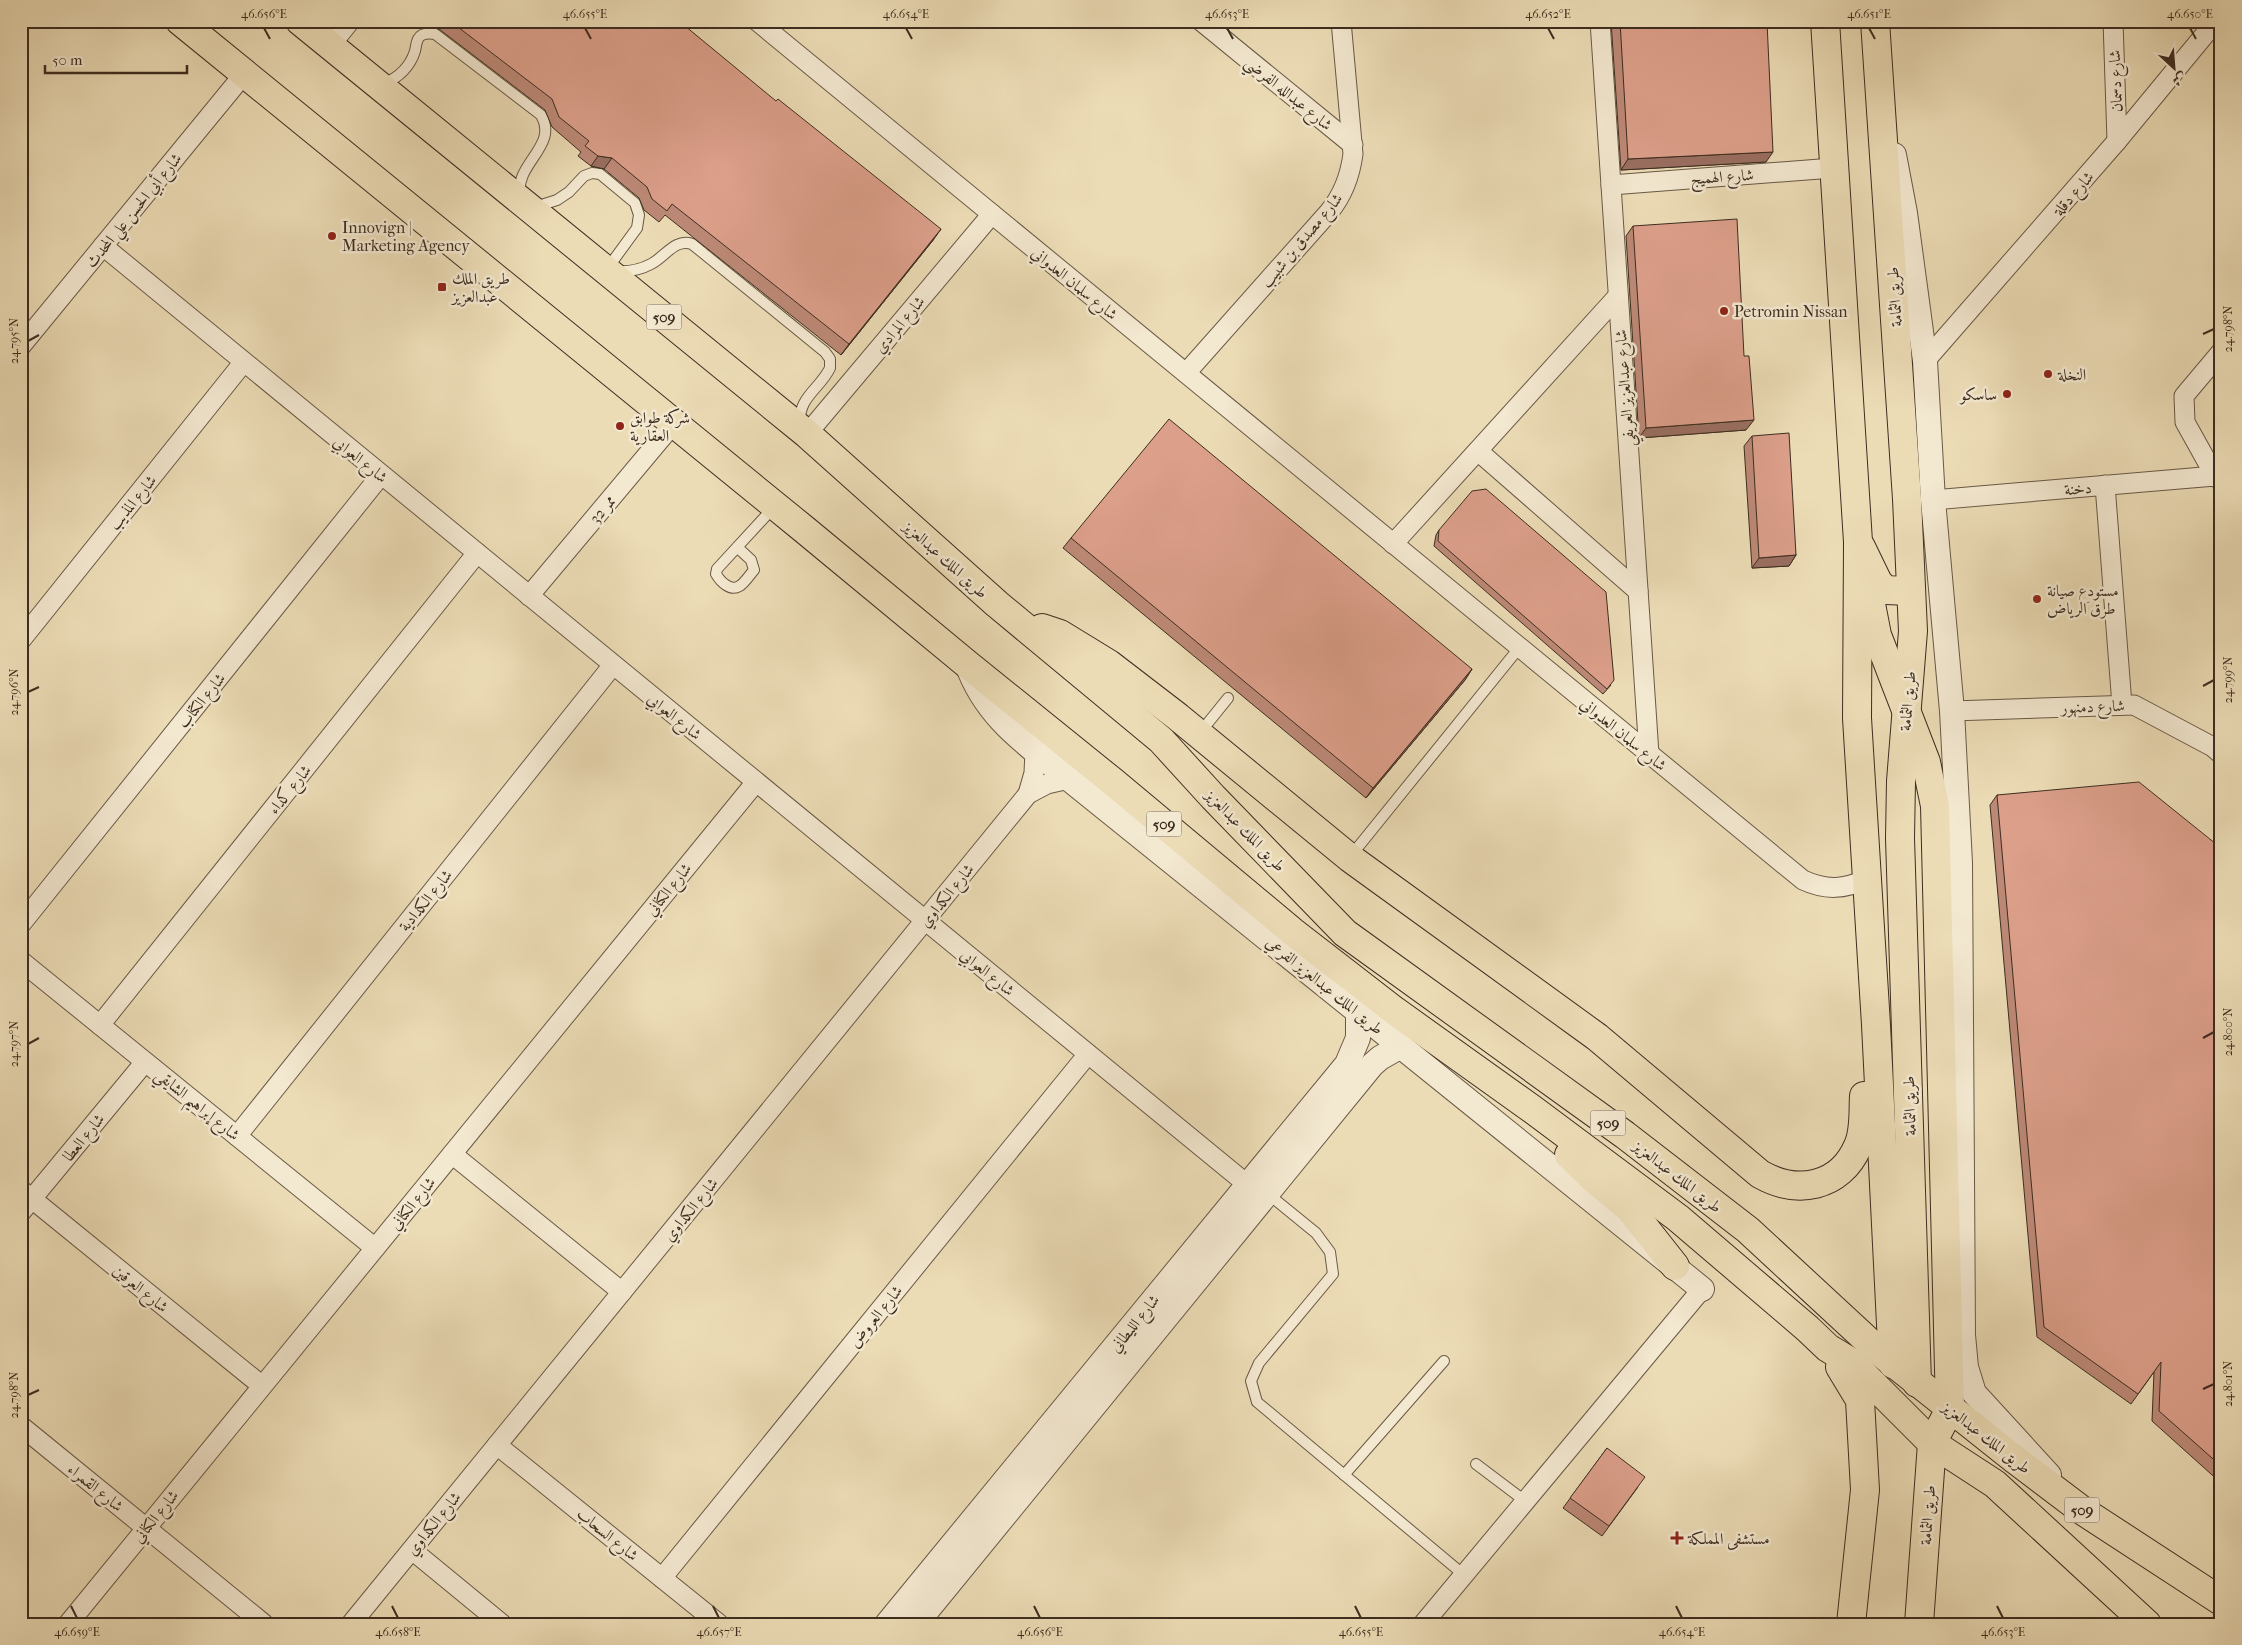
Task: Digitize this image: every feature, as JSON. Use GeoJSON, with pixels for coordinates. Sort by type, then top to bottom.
{"type":"FeatureCollection","features":[{"type":"Feature","properties":{"kind":"main road","name":"طريق الملك عبدالعزيز"},"geometry":{"type":"LineString","coordinates":[[180,21],[1112,781],[1293,932],[1395,1011],[1532,1109],[1678,1218],[1828,1348],[1851,1362],[1932,1442],[1995,1484],[2147,1624]]}},
{"type":"Feature","properties":{"kind":"main road","name":"طريق الملك عبدالعزيز"},"geometry":{"type":"LineString","coordinates":[[300,21],[804,432],[1019,622],[1161,740],[1213,797],[1346,933],[1625,1135],[1748,1230],[1893,1364],[1950,1410],[2083,1511],[2221,1601]]}},
{"type":"Feature","properties":{"kind":"main road","name":"طريق الثمامة"},"geometry":{"type":"LineString","coordinates":[[1825,21],[1858,542],[1857,718],[1868,879],[1893,1364]]}},
{"type":"Feature","properties":{"kind":"main road","name":"طريق الثمامة"},"geometry":{"type":"LineString","coordinates":[[1875,21],[1913,630],[1901,781],[1900,847],[1917,1383]]}},
{"type":"Feature","properties":{"kind":"main road"},"geometry":{"type":"LineString","coordinates":[[1858,542],[1878,582],[1885,590],[1911,591]]}},
{"type":"Feature","properties":{"kind":"main road"},"geometry":{"type":"LineString","coordinates":[[1858,542],[1877,635],[1926,762],[1935,806],[1950,1410]]}},
{"type":"Feature","properties":{"kind":"main road"},"geometry":{"type":"LineString","coordinates":[[1019,622],[1060,634],[1109,664],[1199,734],[1350,858],[1597,1037],[1749,1164],[1773,1181],[1787,1186],[1817,1184],[1830,1178],[1852,1158],[1859,1145],[1863,1131],[1867,1054],[1876,1025]]}},
{"type":"Feature","properties":{"kind":"main road"},"geometry":{"type":"LineString","coordinates":[[1532,1109],[1545,1128],[1577,1164],[1630,1209],[1649,1230],[1675,1266]]}},
{"type":"Feature","properties":{"kind":"main road","name":"طريق الملك عبدالعزيز"},"geometry":{"type":"LineString","coordinates":[[1828,1348],[1860,1400],[1865,1490],[1851,1624]]}},
{"type":"Feature","properties":{"kind":"main road","name":"طريق الثمامة"},"geometry":{"type":"LineString","coordinates":[[1919,1624],[1932,1442],[1950,1410]]}},
{"type":"Feature","properties":{"kind":"street"},"geometry":{"type":"LineString","coordinates":[[330,46],[350,21]]}},
{"type":"Feature","properties":{"kind":"street","name":"شارع سلمان العدواني"},"geometry":{"type":"LineString","coordinates":[[758,21],[1803,880],[1825,888],[1838,888],[1868,879]]}},
{"type":"Feature","properties":{"kind":"street","name":"شارع عبدالله الفرضي"},"geometry":{"type":"LineString","coordinates":[[1201,21],[1353,145]]}},
{"type":"Feature","properties":{"kind":"street","name":"شارع مصدق بن شبيب"},"geometry":{"type":"LineString","coordinates":[[1186,373],[1337,202],[1348,180],[1352,167],[1353,145],[1341,21]]}},
{"type":"Feature","properties":{"kind":"street","name":"شارع عبدالعزيز العريفي"},"geometry":{"type":"LineString","coordinates":[[1600,21],[1649,754]]}},
{"type":"Feature","properties":{"kind":"street","name":"شارع دسمان"},"geometry":{"type":"LineString","coordinates":[[2113,21],[2117,141]]}},
{"type":"Feature","properties":{"kind":"street","name":"شارع دقلة"},"geometry":{"type":"LineString","coordinates":[[1925,361],[2117,141],[2216,21]]}},
{"type":"Feature","properties":{"kind":"street","name":"شارع أبي الحسن علي المحدث"},"geometry":{"type":"LineString","coordinates":[[21,346],[244,74]]}},
{"type":"Feature","properties":{"kind":"street"},"geometry":{"type":"LineString","coordinates":[[1879,83],[1905,213],[1925,361],[1934,500],[1952,711],[1960,864],[1963,1335],[1966,1367],[1974,1393],[2083,1511]]}},
{"type":"Feature","properties":{"kind":"street","name":"شارع الهميج"},"geometry":{"type":"LineString","coordinates":[[1611,184],[1834,168]]}},
{"type":"Feature","properties":{"kind":"street","name":"شارع المرادي"},"geometry":{"type":"LineString","coordinates":[[804,432],[992,214]]}},
{"type":"Feature","properties":{"kind":"street","name":"شارع العوابي"},"geometry":{"type":"LineString","coordinates":[[103,246],[243,363],[925,921],[1258,1189]]}},
{"type":"Feature","properties":{"kind":"street"},"geometry":{"type":"LineString","coordinates":[[1393,544],[1618,296]]}},
{"type":"Feature","properties":{"kind":"street"},"geometry":{"type":"LineString","coordinates":[[2218,479],[2185,422],[2184,396],[2221,352]]}},
{"type":"Feature","properties":{"kind":"street","name":"شارع المذيب"},"geometry":{"type":"LineString","coordinates":[[21,640],[243,363]]}},
{"type":"Feature","properties":{"kind":"street","name":"ممر 32"},"geometry":{"type":"LineString","coordinates":[[529,596],[674,423]]}},
{"type":"Feature","properties":{"kind":"street"},"geometry":{"type":"LineString","coordinates":[[1478,451],[1638,591]]}},
{"type":"Feature","properties":{"kind":"street","name":"شارع الكتاب"},"geometry":{"type":"LineString","coordinates":[[21,924],[381,475]]}},
{"type":"Feature","properties":{"kind":"street","name":"دخنة"},"geometry":{"type":"LineString","coordinates":[[1934,500],[2105,485],[2218,479]]}},
{"type":"Feature","properties":{"kind":"street"},"geometry":{"type":"LineString","coordinates":[[2105,485],[2122,705]]}},
{"type":"Feature","properties":{"kind":"street","name":"شارع كداء"},"geometry":{"type":"LineString","coordinates":[[100,1025],[477,554]]}},
{"type":"Feature","properties":{"kind":"street","name":"شارع الكدادية"},"geometry":{"type":"LineString","coordinates":[[237,1136],[613,664]]}},
{"type":"Feature","properties":{"kind":"street","name":"طريق الملك عبدالعزيز الفرعي"},"geometry":{"type":"LineString","coordinates":[[967,664],[973,681],[991,710],[1036,751],[1702,1289]]}},
{"type":"Feature","properties":{"kind":"street","name":"شارع دمنهور"},"geometry":{"type":"LineString","coordinates":[[1952,711],[2134,705],[2213,747],[2221,754]]}},
{"type":"Feature","properties":{"kind":"street","name":"شارع الكداوي"},"geometry":{"type":"LineString","coordinates":[[351,1624],[1028,794],[1034,773],[1036,751]]}},
{"type":"Feature","properties":{"kind":"street","name":"شارع الكداوي"},"geometry":{"type":"LineString","coordinates":[[1028,794],[1048,784],[1069,779]]}},
{"type":"Feature","properties":{"kind":"street","name":"شارع الكناني"},"geometry":{"type":"LineString","coordinates":[[68,1624],[756,782]]}},
{"type":"Feature","properties":{"kind":"street","name":"شارع إبراهيم الشايقي"},"geometry":{"type":"LineString","coordinates":[[21,961],[375,1248]]}},
{"type":"Feature","properties":{"kind":"street","name":"شارع الليطاني"},"geometry":{"type":"LineString","coordinates":[[916,1624],[1258,1189],[1347,1064],[1358,1038],[1358,1012]]}},
{"type":"Feature","properties":{"kind":"street","name":"شارع الليطاني"},"geometry":{"type":"LineString","coordinates":[[887,1624],[1258,1189],[1372,1065],[1401,1046]]}},
{"type":"Feature","properties":{"kind":"street","name":"شارع العروض"},"geometry":{"type":"LineString","coordinates":[[662,1578],[1088,1054]]}},
{"type":"Feature","properties":{"kind":"street","name":"شارع العطا"},"geometry":{"type":"LineString","coordinates":[[25,1201],[145,1062]]}},
{"type":"Feature","properties":{"kind":"street"},"geometry":{"type":"LineString","coordinates":[[452,1154],[622,1292]]}},
{"type":"Feature","properties":{"kind":"street","name":"شارع العرقين"},"geometry":{"type":"LineString","coordinates":[[25,1201],[262,1386]]}},
{"type":"Feature","properties":{"kind":"street"},"geometry":{"type":"LineString","coordinates":[[1423,1624],[1702,1289]]}},
{"type":"Feature","properties":{"kind":"street","name":"شارع القمراء"},"geometry":{"type":"LineString","coordinates":[[21,1426],[264,1624]]}},
{"type":"Feature","properties":{"kind":"street","name":"شارع السحاب"},"geometry":{"type":"LineString","coordinates":[[497,1445],[719,1624]]}},
{"type":"Feature","properties":{"kind":"street"},"geometry":{"type":"LineString","coordinates":[[412,1550],[502,1624]]}},
{"type":"Feature","properties":{"kind":"lane"},"geometry":{"type":"LineString","coordinates":[[379,85],[398,76],[406,68],[412,60],[417,40],[420,36],[430,33],[436,34],[541,115],[546,122],[546,136],[523,173],[519,192],[525,204],[557,200],[569,192],[584,176],[592,173],[600,174],[635,203],[639,215],[634,234],[607,270]]}},
{"type":"Feature","properties":{"kind":"lane"},"geometry":{"type":"LineString","coordinates":[[607,270],[624,271],[641,268],[651,264],[680,243],[692,244],[825,352],[830,360],[830,368],[802,405],[800,413],[804,432]]}},
{"type":"Feature","properties":{"kind":"lane"},"geometry":{"type":"LineString","coordinates":[[737,547],[775,506]]}},
{"type":"Feature","properties":{"kind":"lane"},"geometry":{"type":"LineString","coordinates":[[1350,858],[1519,648]]}},
{"type":"Feature","properties":{"kind":"lane"},"geometry":{"type":"LineString","coordinates":[[1199,734],[1228,698]]}},
{"type":"Feature","properties":{"kind":"lane"},"geometry":{"type":"LineString","coordinates":[[1258,1189],[1316,1233],[1330,1252],[1333,1274],[1259,1363],[1251,1381],[1257,1402],[1464,1575]]}},
{"type":"Feature","properties":{"kind":"lane"},"geometry":{"type":"LineString","coordinates":[[1344,1476],[1444,1361]]}},
{"type":"Feature","properties":{"kind":"lane"},"geometry":{"type":"LineString","coordinates":[[1476,1464],[1525,1501]]}},
{"type":"Feature","properties":{"kind":"building"},"geometry":{"type":"Polygon","coordinates":[[[450,21],[679,21],[776,101],[778,99],[941,229],[849,344],[672,204],[667,211],[652,199],[647,187],[612,158],[598,156],[585,146],[589,141],[559,117],[552,99],[450,21]]]}},
{"type":"Feature","properties":{"kind":"building"},"geometry":{"type":"Polygon","coordinates":[[[1620,21],[1767,22],[1773,152],[1628,159],[1620,21]]]}},
{"type":"Feature","properties":{"kind":"building"},"geometry":{"type":"Polygon","coordinates":[[[1737,219],[1744,356],[1749,356],[1754,420],[1646,428],[1633,226],[1737,219]]]}},
{"type":"Feature","properties":{"kind":"building"},"geometry":{"type":"Polygon","coordinates":[[[1169,419],[1472,669],[1373,788],[1071,538],[1169,419]]]}},
{"type":"Feature","properties":{"kind":"building"},"geometry":{"type":"Polygon","coordinates":[[[1789,433],[1796,555],[1759,558],[1752,436],[1789,433]]]}},
{"type":"Feature","properties":{"kind":"building"},"geometry":{"type":"Polygon","coordinates":[[[1486,489],[1606,592],[1614,680],[1607,689],[1438,541],[1439,530],[1472,491],[1486,489]]]}},
{"type":"Feature","properties":{"kind":"building"},"geometry":{"type":"Polygon","coordinates":[[[2139,782],[2221,848],[2221,1466],[2159,1411],[2161,1362],[2138,1394],[2044,1327],[1997,795],[2139,782]]]}},
{"type":"Feature","properties":{"kind":"building"},"geometry":{"type":"Polygon","coordinates":[[[1607,1448],[1645,1477],[1609,1526],[1570,1498],[1607,1448]]]}},
{"type":"Feature","properties":{"kind":"place","name":"Innovign | Marketing Agency"},"geometry":{"type":"Point","coordinates":[332,236]}},
{"type":"Feature","properties":{"kind":"place","name":"طريق الملك عبدالعزيز"},"geometry":{"type":"Point","coordinates":[442,287]}},
{"type":"Feature","properties":{"kind":"place","name":"Petromin Nissan"},"geometry":{"type":"Point","coordinates":[1724,311]}},
{"type":"Feature","properties":{"kind":"place","name":"النخلة"},"geometry":{"type":"Point","coordinates":[2048,374]}},
{"type":"Feature","properties":{"kind":"place","name":"ساسكو"},"geometry":{"type":"Point","coordinates":[2007,394]}},
{"type":"Feature","properties":{"kind":"place","name":"شركة طوابق العقارية"},"geometry":{"type":"Point","coordinates":[620,426]}},
{"type":"Feature","properties":{"kind":"place","name":"مستودع صيانة طرق الرياض"},"geometry":{"type":"Point","coordinates":[2037,599]}},
{"type":"Feature","properties":{"kind":"place","name":"مستشفى المملكة"},"geometry":{"type":"Point","coordinates":[1677,1538]}}]}
